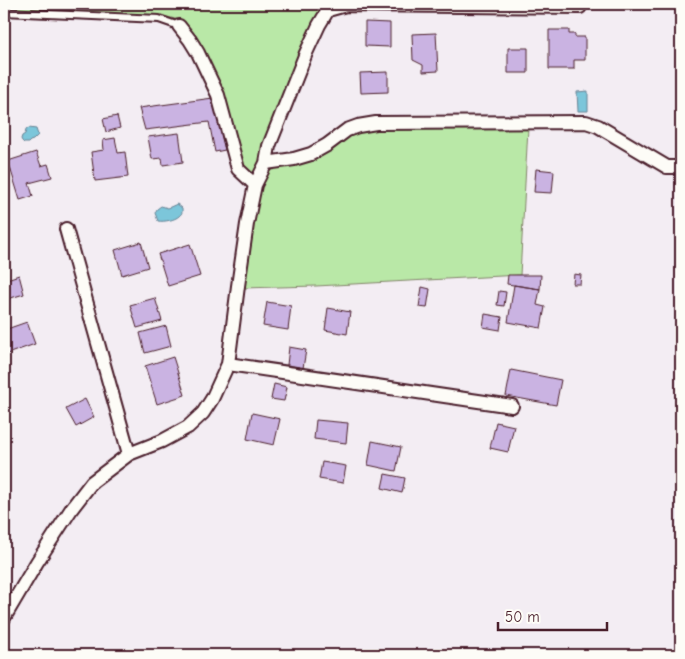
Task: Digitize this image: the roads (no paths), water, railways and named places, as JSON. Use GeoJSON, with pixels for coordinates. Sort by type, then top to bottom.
{"type":"FeatureCollection","features":[{"type":"Feature","properties":{"kind":"street"},"geometry":{"type":"LineString","coordinates":[[4,618],[38,562],[92,482],[129,454],[162,441],[188,427],[203,413],[212,399],[228,364],[239,277],[255,185],[266,163],[269,146],[306,52],[329,7],[346,4],[580,7]]}},
{"type":"Feature","properties":{"kind":"street"},"geometry":{"type":"LineString","coordinates":[[179,26],[198,53],[218,95],[238,169],[255,185]]}},
{"type":"Feature","properties":{"kind":"street"},"geometry":{"type":"LineString","coordinates":[[266,163],[294,159],[311,154],[347,130],[376,123],[586,122],[598,126],[667,167],[681,166]]}},
{"type":"Feature","properties":{"kind":"street"},"geometry":{"type":"LineString","coordinates":[[66,230],[129,454]]}},
{"type":"Feature","properties":{"kind":"street"},"geometry":{"type":"LineString","coordinates":[[228,364],[512,406]]}},
{"type":"Feature","properties":{"kind":"lane"},"geometry":{"type":"LineString","coordinates":[[4,12],[159,19],[179,26]]}},
{"type":"Feature","properties":{"kind":"water"},"geometry":{"type":"Polygon","coordinates":[[[588,91],[588,111],[578,111],[577,92],[588,91]]]}},
{"type":"Feature","properties":{"kind":"water"},"geometry":{"type":"Polygon","coordinates":[[[29,128],[36,129],[38,135],[28,143],[24,143],[21,139],[22,136],[29,128]]]}},
{"type":"Feature","properties":{"kind":"water"},"geometry":{"type":"Polygon","coordinates":[[[177,204],[182,208],[180,215],[172,220],[158,221],[155,213],[157,209],[161,206],[168,208],[177,204]]]}}]}
